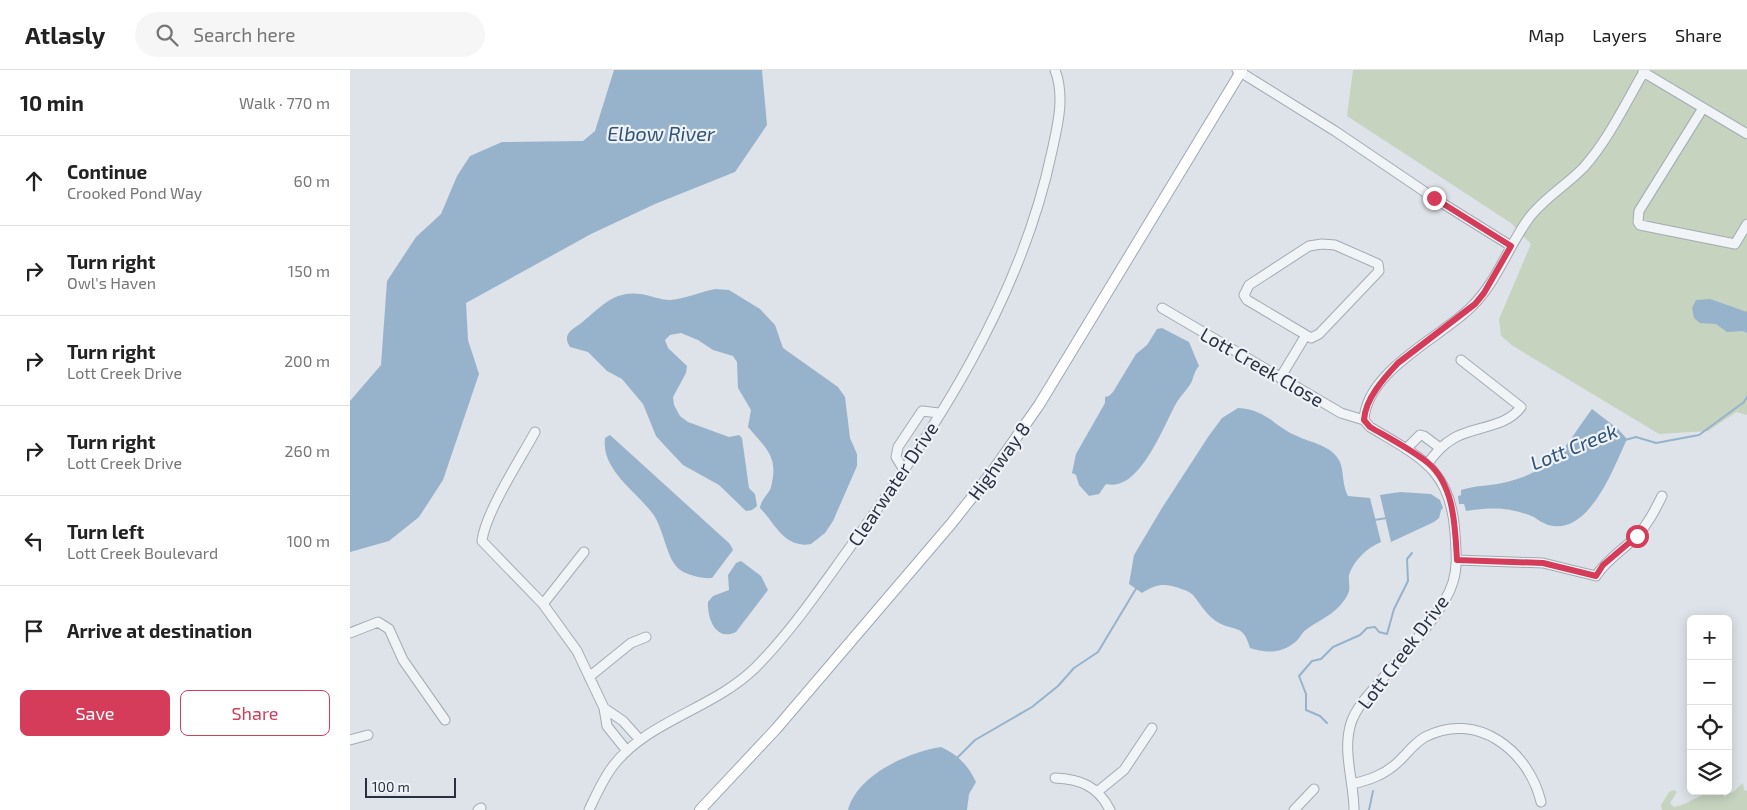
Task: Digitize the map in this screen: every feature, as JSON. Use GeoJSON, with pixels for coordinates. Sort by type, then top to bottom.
{"type":"FeatureCollection","features":[{"type":"Feature","properties":{"kind":"main road","name":"Highway 8"},"geometry":{"type":"LineString","coordinates":[[700,810],[807,694],[951,524],[992,472],[1039,405],[1239,71]]}},
{"type":"Feature","properties":{"kind":"street","name":"Clearwater Drive"},"geometry":{"type":"LineString","coordinates":[[589,810],[608,774],[627,751],[640,740],[736,686],[755,668],[773,649],[810,602],[886,499],[979,348],[1004,297],[1039,207],[1060,111],[1060,92],[1055,70]]}},
{"type":"Feature","properties":{"kind":"street"},"geometry":{"type":"LineString","coordinates":[[1239,71],[1511,246]]}},
{"type":"Feature","properties":{"kind":"street"},"geometry":{"type":"LineString","coordinates":[[1364,420],[1365,411],[1389,373],[1398,363],[1475,304],[1484,293],[1511,246],[1535,211],[1583,168],[1592,157],[1644,71],[1747,134]]}},
{"type":"Feature","properties":{"kind":"street"},"geometry":{"type":"LineString","coordinates":[[1703,108],[1640,211],[1638,222],[1640,225],[1735,244],[1747,224]]}},
{"type":"Feature","properties":{"kind":"street"},"geometry":{"type":"LineString","coordinates":[[1335,245],[1378,264],[1379,271],[1319,334],[1311,338],[1306,335],[1247,300],[1244,295],[1249,285],[1309,246],[1335,245]]}},
{"type":"Feature","properties":{"kind":"street","name":"Lott Creek Close"},"geometry":{"type":"LineString","coordinates":[[1162,308],[1348,417],[1364,420]]}},
{"type":"Feature","properties":{"kind":"street"},"geometry":{"type":"LineString","coordinates":[[1280,378],[1306,335]]}},
{"type":"Feature","properties":{"kind":"street"},"geometry":{"type":"LineString","coordinates":[[1428,463],[1440,448],[1467,432],[1503,421],[1516,414],[1521,407],[1461,360]]}},
{"type":"Feature","properties":{"kind":"street"},"geometry":{"type":"LineString","coordinates":[[904,470],[896,457],[898,447],[922,411],[939,413]]}},
{"type":"Feature","properties":{"kind":"street","name":"Lott Creek Drive"},"geometry":{"type":"LineString","coordinates":[[1354,810],[1347,741],[1351,722],[1361,704],[1440,609],[1454,580],[1457,560],[1454,522],[1443,484],[1428,463],[1370,427],[1364,420]]}},
{"type":"Feature","properties":{"kind":"street"},"geometry":{"type":"LineString","coordinates":[[535,432],[501,494],[483,533],[482,541],[543,604],[577,650],[604,708],[609,730],[627,751]]}},
{"type":"Feature","properties":{"kind":"street"},"geometry":{"type":"LineString","coordinates":[[1406,449],[1420,435],[1440,448]]}},
{"type":"Feature","properties":{"kind":"street"},"geometry":{"type":"LineString","coordinates":[[1457,560],[1543,563],[1596,576],[1603,565],[1637,536],[1650,519],[1662,496]]}},
{"type":"Feature","properties":{"kind":"street"},"geometry":{"type":"LineString","coordinates":[[543,604],[584,552]]}},
{"type":"Feature","properties":{"kind":"street"},"geometry":{"type":"LineString","coordinates":[[350,633],[378,622],[389,629],[403,660],[445,720]]}},
{"type":"Feature","properties":{"kind":"street"},"geometry":{"type":"LineString","coordinates":[[589,677],[632,643],[646,638]]}},
{"type":"Feature","properties":{"kind":"street"},"geometry":{"type":"LineString","coordinates":[[604,708],[623,721],[640,740]]}},
{"type":"Feature","properties":{"kind":"street"},"geometry":{"type":"LineString","coordinates":[[1097,792],[1124,770],[1152,728]]}},
{"type":"Feature","properties":{"kind":"street"},"geometry":{"type":"LineString","coordinates":[[1352,784],[1370,780],[1388,770],[1425,737],[1443,730],[1470,729],[1490,734],[1510,748],[1538,786],[1542,802]]}},
{"type":"Feature","properties":{"kind":"street"},"geometry":{"type":"LineString","coordinates":[[350,740],[368,735]]}},
{"type":"Feature","properties":{"kind":"street"},"geometry":{"type":"LineString","coordinates":[[1055,778],[1076,779],[1097,792],[1110,810]]}},
{"type":"Feature","properties":{"kind":"street"},"geometry":{"type":"LineString","coordinates":[[1294,810],[1314,789]]}},
{"type":"Feature","properties":{"kind":"green space"},"geometry":{"type":"Polygon","coordinates":[[[1353,70],[1747,70],[1747,415],[1736,412],[1708,431],[1659,434],[1513,346],[1501,336],[1499,319],[1531,244],[1511,223],[1347,116],[1353,70]]]}},
{"type":"Feature","properties":{"kind":"green space"},"geometry":{"type":"Polygon","coordinates":[[[1743,783],[1744,790],[1747,791],[1747,810],[1662,810],[1661,805],[1669,792],[1674,790],[1677,792],[1670,803],[1674,807],[1702,795],[1723,795],[1725,797],[1726,795],[1732,795],[1743,783]]]}},
{"type":"Feature","properties":{"kind":"water","name":"Elbow River"},"geometry":{"type":"Polygon","coordinates":[[[614,70],[762,70],[767,125],[735,172],[655,204],[591,234],[466,303],[468,340],[479,374],[443,480],[419,517],[389,541],[350,552],[350,401],[381,365],[387,281],[416,237],[441,214],[457,176],[470,156],[502,142],[583,141],[595,131],[614,70]]]}},
{"type":"Feature","properties":{"kind":"water"},"geometry":{"type":"Polygon","coordinates":[[[715,289],[729,290],[760,309],[775,325],[783,348],[838,387],[845,397],[850,438],[857,454],[857,466],[833,521],[825,533],[811,544],[802,545],[787,539],[760,508],[771,487],[773,476],[772,460],[765,447],[748,427],[751,410],[738,388],[737,362],[733,356],[713,350],[698,340],[681,333],[670,335],[665,340],[668,348],[687,366],[686,373],[673,397],[674,405],[680,416],[688,422],[729,437],[739,435],[742,438],[749,488],[755,494],[757,506],[752,510],[746,511],[719,485],[683,465],[666,447],[656,436],[643,404],[622,379],[607,371],[588,352],[570,347],[568,343],[567,336],[571,331],[607,302],[622,295],[640,294],[670,300],[715,289]]]}},
{"type":"Feature","properties":{"kind":"water"},"geometry":{"type":"Polygon","coordinates":[[[1710,299],[1747,312],[1747,333],[1743,331],[1727,332],[1716,324],[1700,323],[1694,318],[1692,308],[1696,300],[1710,299]]]}},
{"type":"Feature","properties":{"kind":"water"},"geometry":{"type":"Polygon","coordinates":[[[1162,328],[1189,342],[1199,366],[1191,383],[1177,402],[1158,440],[1140,468],[1130,478],[1118,484],[1106,484],[1099,494],[1089,496],[1079,485],[1076,475],[1072,473],[1076,454],[1105,403],[1105,397],[1113,392],[1136,354],[1147,345],[1157,329],[1162,328]]]}},
{"type":"Feature","properties":{"kind":"water"},"geometry":{"type":"Polygon","coordinates":[[[1238,408],[1248,409],[1264,415],[1289,432],[1321,445],[1332,452],[1340,462],[1348,496],[1370,498],[1381,542],[1366,551],[1354,564],[1349,575],[1349,592],[1340,606],[1305,630],[1289,647],[1272,652],[1250,648],[1242,632],[1225,626],[1211,618],[1190,592],[1174,586],[1164,585],[1156,586],[1142,593],[1129,584],[1134,555],[1162,508],[1222,418],[1238,408]]]}},
{"type":"Feature","properties":{"kind":"water"},"geometry":{"type":"Polygon","coordinates":[[[1592,409],[1618,429],[1627,439],[1598,497],[1576,521],[1563,526],[1548,525],[1534,517],[1517,511],[1484,509],[1466,511],[1464,504],[1459,504],[1458,496],[1461,495],[1461,490],[1507,482],[1525,476],[1549,463],[1566,446],[1592,409]]]}},
{"type":"Feature","properties":{"kind":"water"},"geometry":{"type":"Polygon","coordinates":[[[610,435],[730,544],[733,550],[712,578],[690,575],[679,569],[675,564],[668,551],[657,520],[646,505],[621,479],[608,460],[605,450],[605,438],[610,435]]]}},
{"type":"Feature","properties":{"kind":"water"},"geometry":{"type":"Polygon","coordinates":[[[1400,492],[1431,494],[1440,500],[1443,508],[1439,518],[1434,522],[1391,542],[1380,495],[1400,492]]]}},
{"type":"Feature","properties":{"kind":"water"},"geometry":{"type":"Polygon","coordinates":[[[741,561],[761,576],[768,590],[736,632],[723,634],[714,627],[711,621],[708,602],[713,596],[729,590],[728,575],[736,563],[741,561]]]}},
{"type":"Feature","properties":{"kind":"water"},"geometry":{"type":"Polygon","coordinates":[[[941,747],[953,753],[962,761],[970,770],[976,782],[969,794],[967,810],[848,810],[853,797],[862,786],[886,767],[914,754],[941,747]]]}},
{"type":"Feature","properties":{"kind":"waterway","name":"Lott Creek"},"geometry":{"type":"LineString","coordinates":[[1625,440],[1636,437],[1656,443],[1699,435],[1744,402],[1747,397]]}},
{"type":"Feature","properties":{"kind":"waterway"},"geometry":{"type":"LineString","coordinates":[[1374,520],[1387,518]]}},
{"type":"Feature","properties":{"kind":"waterway","name":"Lott Creek"},"geometry":{"type":"LineString","coordinates":[[1327,723],[1320,716],[1306,710],[1306,694],[1299,676],[1312,661],[1321,659],[1333,647],[1360,635],[1367,628],[1375,627],[1379,632],[1387,634],[1394,609],[1408,581],[1407,559],[1412,553]]}},
{"type":"Feature","properties":{"kind":"waterway"},"geometry":{"type":"LineString","coordinates":[[958,757],[975,740],[1032,707],[1058,686],[1074,668],[1098,652],[1137,587]]}},
{"type":"Feature","properties":{"kind":"waterway"},"geometry":{"type":"LineString","coordinates":[[1369,810],[1373,791]]}},
{"type":"Feature","properties":{"kind":"route"},"geometry":{"type":"LineString","coordinates":[[1434,198],[1511,246],[1504,261],[1475,304],[1398,363],[1389,373],[1372,396],[1365,411],[1364,420],[1370,427],[1428,463],[1436,473],[1450,501],[1457,560],[1543,563],[1596,576],[1603,565],[1637,536]]}}]}
